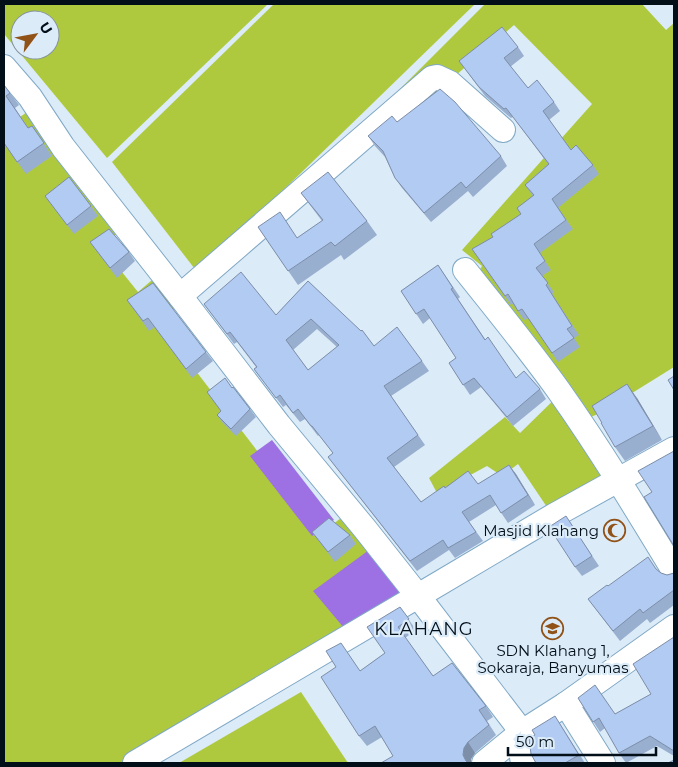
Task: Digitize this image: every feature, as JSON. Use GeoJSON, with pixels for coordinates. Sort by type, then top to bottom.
{"type":"FeatureCollection","features":[{"type":"Feature","properties":{"kind":"street"},"geometry":{"type":"LineString","coordinates":[[4,67],[30,97],[64,147],[279,426],[365,528],[522,732],[521,751],[523,763]]}},
{"type":"Feature","properties":{"kind":"street"},"geometry":{"type":"LineString","coordinates":[[180,296],[432,78],[437,77],[450,83],[503,130]]}},
{"type":"Feature","properties":{"kind":"street"},"geometry":{"type":"LineString","coordinates":[[465,270],[560,391],[619,480],[674,571]]}},
{"type":"Feature","properties":{"kind":"street"},"geometry":{"type":"LineString","coordinates":[[135,763],[553,516],[674,449]]}},
{"type":"Feature","properties":{"kind":"street"},"geometry":{"type":"LineString","coordinates":[[484,763],[522,732],[566,704],[674,627]]}},
{"type":"Feature","properties":{"kind":"street"},"geometry":{"type":"LineString","coordinates":[[566,704],[603,763]]}},
{"type":"Feature","properties":{"kind":"green space"},"geometry":{"type":"Polygon","coordinates":[[[4,4],[268,4],[107,158],[26,60],[60,60],[60,10],[10,10],[10,41],[4,34],[4,4]]]}},
{"type":"Feature","properties":{"kind":"green space"},"geometry":{"type":"Polygon","coordinates":[[[274,4],[475,4],[198,273],[112,162],[274,4]]]}},
{"type":"Feature","properties":{"kind":"green space"},"geometry":{"type":"Polygon","coordinates":[[[485,4],[642,4],[666,30],[674,23],[674,367],[600,413],[584,420],[612,469],[551,513],[518,464],[502,476],[487,466],[437,493],[429,478],[505,417],[520,433],[566,388],[474,279],[482,266],[462,250],[592,104],[514,25],[419,107],[400,89],[485,4]]]}},
{"type":"Feature","properties":{"kind":"green space"},"geometry":{"type":"Polygon","coordinates":[[[30,110],[123,229],[101,246],[138,292],[165,269],[186,297],[159,323],[321,534],[347,513],[413,597],[127,763],[4,763],[4,122],[7,126],[30,110]]]}},
{"type":"Feature","properties":{"kind":"green space"},"geometry":{"type":"Polygon","coordinates":[[[301,692],[348,763],[179,763],[301,692]]]}},
{"type":"Feature","properties":{"kind":"shaded area"},"geometry":{"type":"Polygon","coordinates":[[[272,440],[334,520],[312,536],[250,456],[272,440]]]}},
{"type":"Feature","properties":{"kind":"shaded area"},"geometry":{"type":"Polygon","coordinates":[[[369,550],[407,595],[349,634],[313,591],[369,550]]]}},
{"type":"Feature","properties":{"kind":"building"},"geometry":{"type":"Polygon","coordinates":[[[502,27],[518,47],[504,58],[528,88],[537,80],[554,102],[543,111],[571,150],[576,145],[593,165],[552,199],[566,220],[534,244],[545,261],[536,268],[548,283],[546,285],[572,326],[567,329],[574,338],[552,353],[522,309],[518,311],[508,294],[505,296],[472,249],[493,237],[491,234],[521,214],[517,208],[534,195],[525,185],[549,164],[506,108],[504,109],[479,87],[459,61],[502,27]]]}},
{"type":"Feature","properties":{"kind":"building"},"geometry":{"type":"Polygon","coordinates":[[[4,85],[10,93],[6,96],[28,128],[32,126],[44,143],[17,162],[4,143],[4,85]]]}},
{"type":"Feature","properties":{"kind":"building"},"geometry":{"type":"Polygon","coordinates":[[[440,89],[455,102],[501,156],[466,188],[461,182],[424,213],[395,178],[383,151],[368,136],[392,116],[397,122],[440,89]]]}},
{"type":"Feature","properties":{"kind":"building"},"geometry":{"type":"Polygon","coordinates":[[[328,172],[367,221],[335,246],[331,242],[288,271],[258,227],[280,212],[297,238],[323,220],[301,193],[328,172]]]}},
{"type":"Feature","properties":{"kind":"building"},"geometry":{"type":"Polygon","coordinates":[[[69,177],[91,206],[67,225],[45,196],[69,177]]]}},
{"type":"Feature","properties":{"kind":"building"},"geometry":{"type":"Polygon","coordinates":[[[109,229],[129,252],[110,268],[90,242],[109,229]]]}},
{"type":"Feature","properties":{"kind":"building"},"geometry":{"type":"Polygon","coordinates":[[[438,265],[453,288],[451,289],[485,340],[488,337],[516,378],[524,371],[540,389],[507,417],[474,378],[463,385],[449,363],[456,358],[424,309],[416,314],[401,291],[438,265]]]}},
{"type":"Feature","properties":{"kind":"building"},"geometry":{"type":"Polygon","coordinates":[[[241,272],[276,315],[308,281],[362,330],[374,346],[397,327],[422,361],[384,386],[418,435],[387,458],[421,502],[444,486],[445,488],[468,471],[478,484],[509,465],[528,495],[501,513],[490,495],[462,512],[476,532],[448,548],[443,540],[410,561],[328,457],[333,453],[312,426],[298,409],[293,413],[280,395],[276,398],[254,369],[257,367],[230,332],[227,334],[204,304],[241,272]],[[311,319],[286,340],[308,370],[339,345],[311,319]]]}},
{"type":"Feature","properties":{"kind":"building"},"geometry":{"type":"Polygon","coordinates":[[[153,283],[206,352],[186,369],[148,318],[143,321],[127,300],[153,283]]]}},
{"type":"Feature","properties":{"kind":"building"},"geometry":{"type":"Polygon","coordinates":[[[674,376],[674,390],[668,380],[674,376]]]}},
{"type":"Feature","properties":{"kind":"building"},"geometry":{"type":"Polygon","coordinates":[[[225,378],[250,409],[231,429],[217,415],[221,411],[207,392],[225,378]]]}},
{"type":"Feature","properties":{"kind":"building"},"geometry":{"type":"Polygon","coordinates":[[[627,384],[653,426],[615,447],[592,406],[627,384]]]}},
{"type":"Feature","properties":{"kind":"building"},"geometry":{"type":"Polygon","coordinates":[[[674,451],[674,546],[644,497],[652,492],[638,471],[674,451]]]}},
{"type":"Feature","properties":{"kind":"building"},"geometry":{"type":"Polygon","coordinates":[[[566,516],[592,556],[575,567],[549,527],[566,516]]]}},
{"type":"Feature","properties":{"kind":"building"},"geometry":{"type":"Polygon","coordinates":[[[329,518],[350,535],[328,552],[312,532],[329,518]]]}},
{"type":"Feature","properties":{"kind":"building"},"geometry":{"type":"Polygon","coordinates":[[[648,557],[661,573],[667,575],[674,573],[674,590],[643,613],[640,609],[613,631],[588,599],[648,557]]]}},
{"type":"Feature","properties":{"kind":"building"},"geometry":{"type":"Polygon","coordinates":[[[400,607],[409,619],[398,627],[433,676],[452,663],[486,706],[479,710],[489,725],[468,742],[464,748],[463,755],[469,763],[381,763],[393,756],[375,726],[359,736],[321,677],[336,667],[326,651],[341,643],[360,671],[385,653],[367,627],[400,607]]]}},
{"type":"Feature","properties":{"kind":"building"},"geometry":{"type":"Polygon","coordinates":[[[674,637],[674,751],[650,736],[619,753],[599,718],[593,722],[578,698],[595,685],[615,714],[651,694],[633,664],[674,637]]]}},
{"type":"Feature","properties":{"kind":"building"},"geometry":{"type":"Polygon","coordinates":[[[555,716],[579,755],[565,763],[536,763],[531,754],[529,739],[535,735],[532,730],[555,716]]]}},
{"type":"Feature","properties":{"kind":"place","name":"Masjid Klahang"},"geometry":{"type":"Point","coordinates":[615,531]}},
{"type":"Feature","properties":{"kind":"place","name":"SDN Klahang 1, Sokaraja, Banyumas"},"geometry":{"type":"Point","coordinates":[553,628]}},
{"type":"Feature","properties":{"kind":"district","name":"KLAHANG"},"geometry":{"type":"Point","coordinates":[424,629]}}]}
